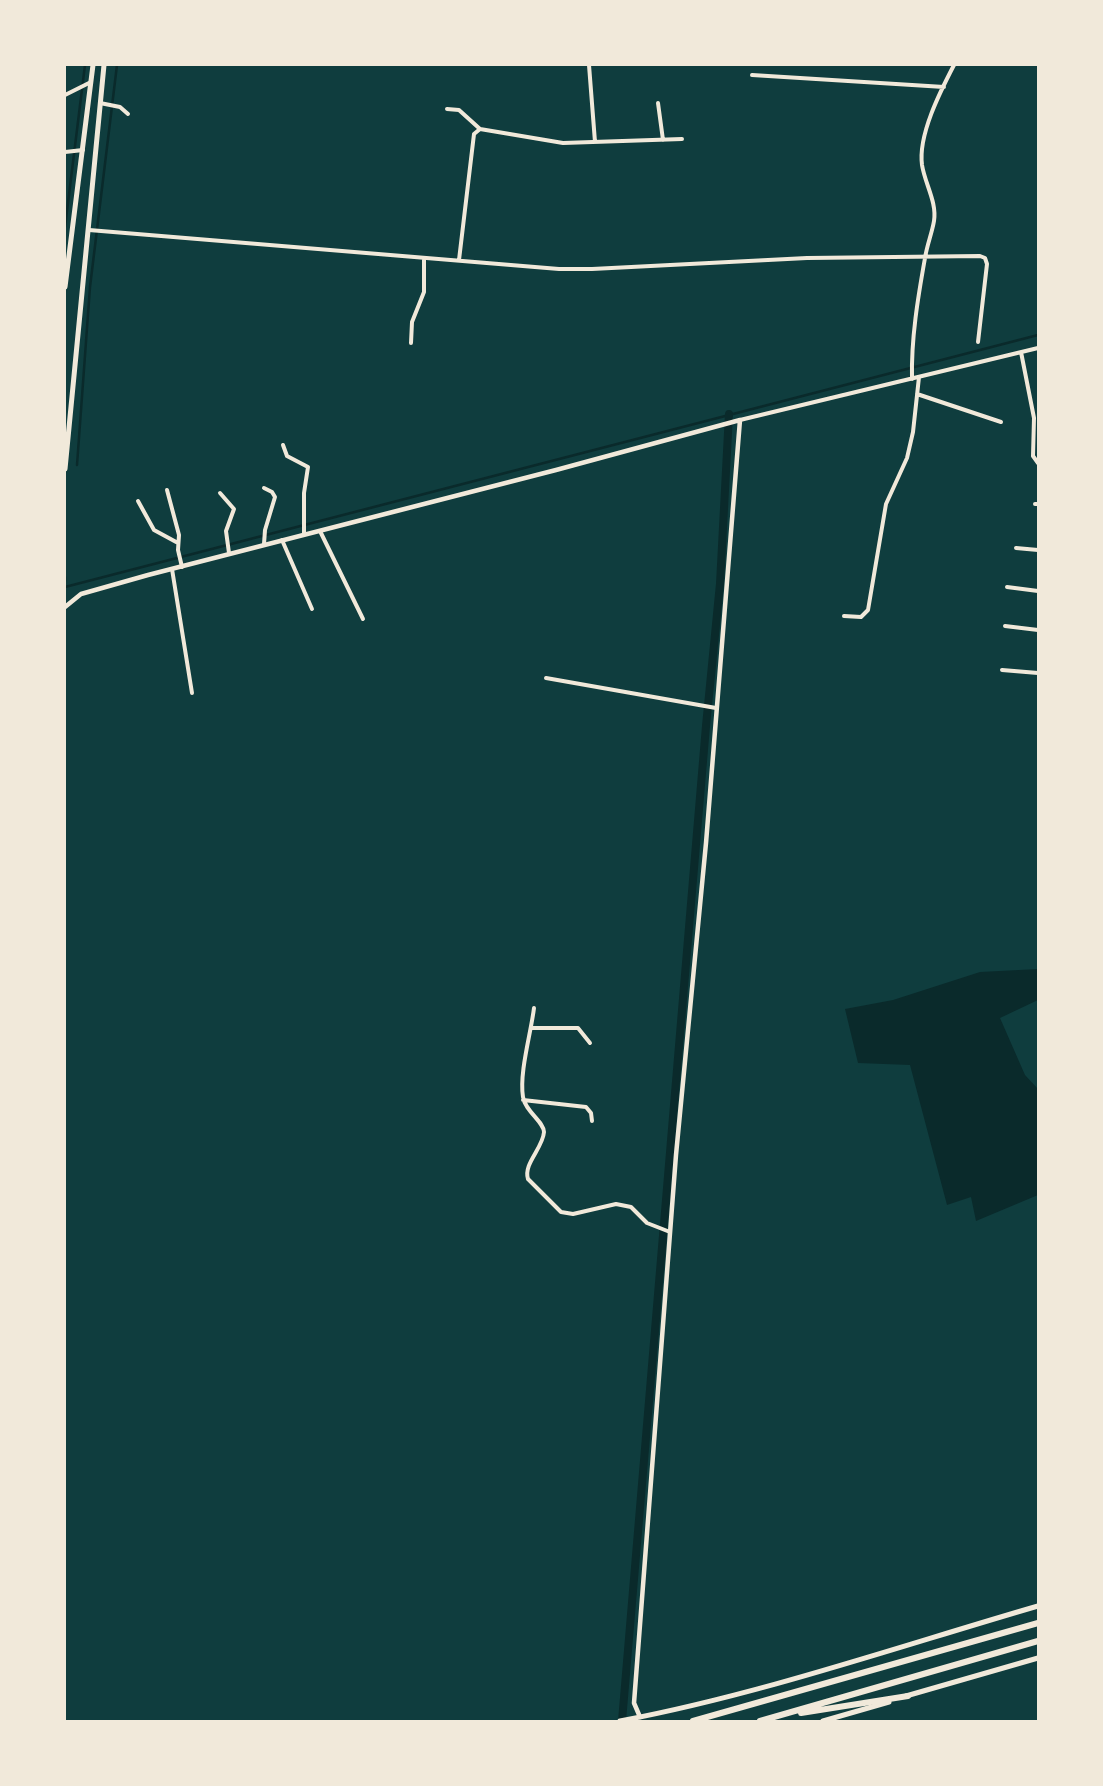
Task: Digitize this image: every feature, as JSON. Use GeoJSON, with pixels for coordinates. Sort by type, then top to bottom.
{"type":"FeatureCollection","features":[{"type":"Feature","properties":{"kind":"highway"},"geometry":{"type":"LineString","coordinates":[[693,1721],[1038,1623]]}},
{"type":"Feature","properties":{"kind":"highway"},"geometry":{"type":"LineString","coordinates":[[760,1721],[1038,1641]]}},
{"type":"Feature","properties":{"kind":"highway"},"geometry":{"type":"LineString","coordinates":[[769,1718],[908,1696]]}},
{"type":"Feature","properties":{"kind":"main road"},"geometry":{"type":"LineString","coordinates":[[65,288],[89,83],[93,65]]}},
{"type":"Feature","properties":{"kind":"main road"},"geometry":{"type":"LineString","coordinates":[[65,469],[91,230],[104,65]]}},
{"type":"Feature","properties":{"kind":"main road"},"geometry":{"type":"LineString","coordinates":[[620,1721],[778,1682],[1038,1606]]}},
{"type":"Feature","properties":{"kind":"main road"},"geometry":{"type":"LineString","coordinates":[[823,1721],[1038,1658]]}},
{"type":"Feature","properties":{"kind":"street"},"geometry":{"type":"LineString","coordinates":[[589,65],[595,142]]}},
{"type":"Feature","properties":{"kind":"street"},"geometry":{"type":"LineString","coordinates":[[912,379],[912,358],[925,256],[934,220],[934,208],[921,154],[924,136],[954,65]]}},
{"type":"Feature","properties":{"kind":"street"},"geometry":{"type":"LineString","coordinates":[[752,75],[944,87]]}},
{"type":"Feature","properties":{"kind":"street"},"geometry":{"type":"LineString","coordinates":[[65,95],[89,83]]}},
{"type":"Feature","properties":{"kind":"street"},"geometry":{"type":"LineString","coordinates":[[100,103],[120,107],[128,114]]}},
{"type":"Feature","properties":{"kind":"street"},"geometry":{"type":"LineString","coordinates":[[658,103],[663,140]]}},
{"type":"Feature","properties":{"kind":"street"},"geometry":{"type":"LineString","coordinates":[[447,109],[459,110],[480,129],[563,143],[682,139]]}},
{"type":"Feature","properties":{"kind":"street"},"geometry":{"type":"LineString","coordinates":[[459,260],[474,134],[480,129]]}},
{"type":"Feature","properties":{"kind":"street"},"geometry":{"type":"LineString","coordinates":[[67,152],[81,151]]}},
{"type":"Feature","properties":{"kind":"street"},"geometry":{"type":"LineString","coordinates":[[91,230],[559,269],[807,258],[980,256],[985,258],[986,273],[978,342]]}},
{"type":"Feature","properties":{"kind":"street"},"geometry":{"type":"LineString","coordinates":[[411,343],[412,322],[424,292],[424,258]]}},
{"type":"Feature","properties":{"kind":"street"},"geometry":{"type":"LineString","coordinates":[[65,607],[81,594],[172,569],[228,551],[282,540],[303,532],[320,531],[556,470],[723,424],[1038,348]]}},
{"type":"Feature","properties":{"kind":"street"},"geometry":{"type":"LineString","coordinates":[[1021,352],[1034,418],[1033,456],[1038,463]]}},
{"type":"Feature","properties":{"kind":"street"},"geometry":{"type":"LineString","coordinates":[[844,616],[861,617],[868,610],[886,504],[907,458],[919,377]]}},
{"type":"Feature","properties":{"kind":"street"},"geometry":{"type":"LineString","coordinates":[[917,394],[1001,422]]}},
{"type":"Feature","properties":{"kind":"street"},"geometry":{"type":"LineString","coordinates":[[640,1717],[634,1703],[668,1232],[713,707],[728,583],[740,420]]}},
{"type":"Feature","properties":{"kind":"street"},"geometry":{"type":"LineString","coordinates":[[283,445],[288,456],[308,467],[302,520],[303,532]]}},
{"type":"Feature","properties":{"kind":"street"},"geometry":{"type":"LineString","coordinates":[[264,488],[272,492],[275,497],[265,530],[264,544]]}},
{"type":"Feature","properties":{"kind":"street"},"geometry":{"type":"LineString","coordinates":[[167,490],[179,535],[178,550],[182,566]]}},
{"type":"Feature","properties":{"kind":"street"},"geometry":{"type":"LineString","coordinates":[[220,493],[234,509],[226,539],[228,551]]}},
{"type":"Feature","properties":{"kind":"street"},"geometry":{"type":"LineString","coordinates":[[138,501],[154,530],[178,543]]}},
{"type":"Feature","properties":{"kind":"street"},"geometry":{"type":"LineString","coordinates":[[320,531],[363,619]]}},
{"type":"Feature","properties":{"kind":"street"},"geometry":{"type":"LineString","coordinates":[[282,540],[312,609]]}},
{"type":"Feature","properties":{"kind":"street"},"geometry":{"type":"LineString","coordinates":[[1016,548],[1038,550]]}},
{"type":"Feature","properties":{"kind":"street"},"geometry":{"type":"LineString","coordinates":[[172,569],[192,693]]}},
{"type":"Feature","properties":{"kind":"street"},"geometry":{"type":"LineString","coordinates":[[1007,587],[1038,591]]}},
{"type":"Feature","properties":{"kind":"street"},"geometry":{"type":"LineString","coordinates":[[1005,626],[1038,630]]}},
{"type":"Feature","properties":{"kind":"street"},"geometry":{"type":"LineString","coordinates":[[1002,670],[1038,673]]}},
{"type":"Feature","properties":{"kind":"street"},"geometry":{"type":"LineString","coordinates":[[546,678],[713,707]]}},
{"type":"Feature","properties":{"kind":"street"},"geometry":{"type":"LineString","coordinates":[[534,1008],[524,1077],[523,1100],[544,1129],[527,1176],[556,1210],[573,1214],[616,1204],[631,1208],[647,1223],[668,1232]]}},
{"type":"Feature","properties":{"kind":"street"},"geometry":{"type":"LineString","coordinates":[[532,1028],[578,1028],[590,1043]]}},
{"type":"Feature","properties":{"kind":"street"},"geometry":{"type":"LineString","coordinates":[[523,1100],[586,1108],[591,1113],[592,1120]]}},
{"type":"Feature","properties":{"kind":"water"},"geometry":{"type":"Polygon","coordinates":[[[1038,969],[1038,1000],[1000,1018],[1025,1075],[1038,1089],[1038,1195],[976,1221],[971,1197],[947,1205],[910,1065],[858,1063],[845,1009],[893,1000],[980,972],[1038,969]]]}},
{"type":"Feature","properties":{"kind":"waterway"},"geometry":{"type":"LineString","coordinates":[[65,227],[85,65]]}},
{"type":"Feature","properties":{"kind":"waterway"},"geometry":{"type":"LineString","coordinates":[[77,465],[90,287],[117,65]]}},
{"type":"Feature","properties":{"kind":"waterway"},"geometry":{"type":"LineString","coordinates":[[65,587],[1038,335]]}},
{"type":"Feature","properties":{"kind":"waterway"},"geometry":{"type":"LineString","coordinates":[[622,1721],[706,726],[720,584],[729,414]]}}]}
